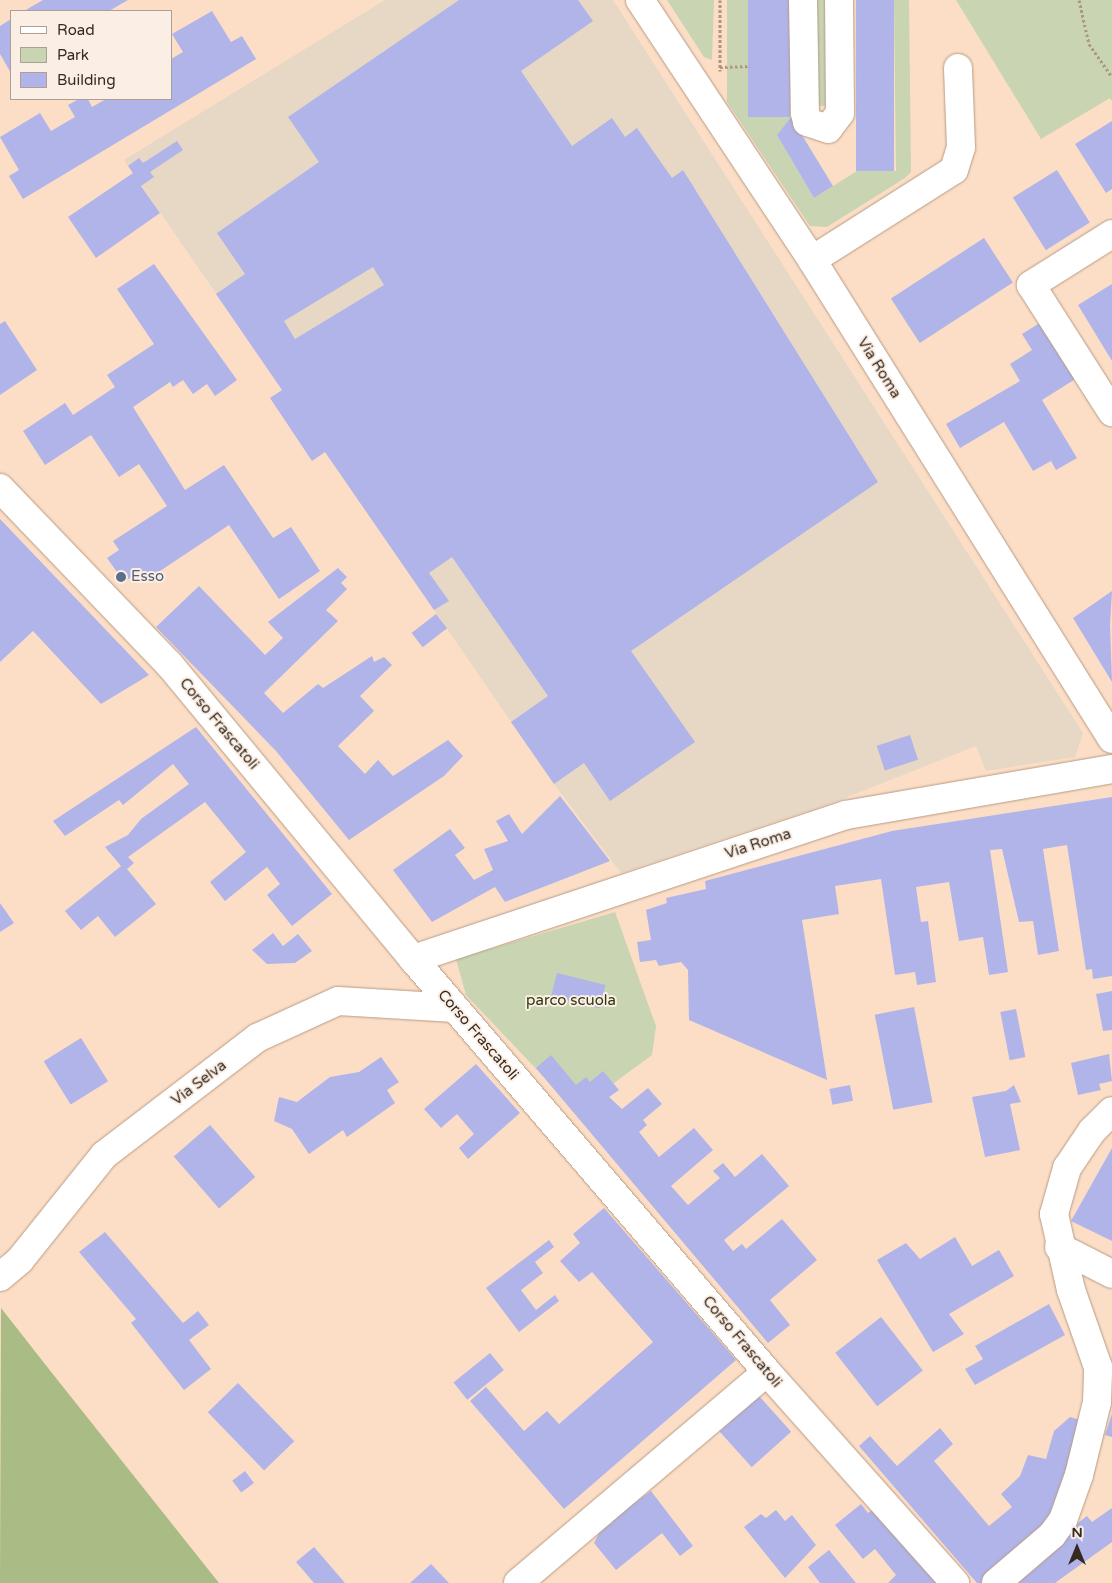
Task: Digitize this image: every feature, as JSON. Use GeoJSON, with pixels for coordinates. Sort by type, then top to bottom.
{"type":"FeatureCollection","features":[{"type":"Feature","properties":{"kind":"street","name":"Via Roma"},"geometry":{"type":"LineString","coordinates":[[640,0],[812,260],[1112,739]]}},
{"type":"Feature","properties":{"kind":"street"},"geometry":{"type":"LineString","coordinates":[[803,0],[805,113],[807,122],[828,129],[840,113],[838,0]]}},
{"type":"Feature","properties":{"kind":"street"},"geometry":{"type":"LineString","coordinates":[[812,260],[954,170],[960,147],[958,68]]}},
{"type":"Feature","properties":{"kind":"street"},"geometry":{"type":"LineString","coordinates":[[1112,234],[1031,285],[1112,412]]}},
{"type":"Feature","properties":{"kind":"street","name":"Corso Frascatoli"},"geometry":{"type":"LineString","coordinates":[[0,488],[169,664],[413,960],[767,1372],[955,1583]]}},
{"type":"Feature","properties":{"kind":"street","name":"Via Roma"},"geometry":{"type":"LineString","coordinates":[[413,960],[846,815],[1112,768]]}},
{"type":"Feature","properties":{"kind":"street","name":"Via Selva"},"geometry":{"type":"LineString","coordinates":[[0,1277],[20,1260],[104,1155],[257,1038],[338,1001],[459,1013]]}},
{"type":"Feature","properties":{"kind":"street"},"geometry":{"type":"LineString","coordinates":[[996,1583],[1063,1520],[1097,1402],[1098,1367],[1094,1348],[1058,1248],[1054,1214],[1058,1190],[1081,1145],[1112,1111]]}},
{"type":"Feature","properties":{"kind":"street"},"geometry":{"type":"LineString","coordinates":[[1058,1248],[1112,1274]]}},
{"type":"Feature","properties":{"kind":"street"},"geometry":{"type":"LineString","coordinates":[[518,1583],[767,1372]]}},
{"type":"Feature","properties":{"kind":"path"},"geometry":{"type":"LineString","coordinates":[[702,93],[719,80],[720,0]]}},
{"type":"Feature","properties":{"kind":"path"},"geometry":{"type":"LineString","coordinates":[[1079,0],[1089,44],[1112,77]]}},
{"type":"Feature","properties":{"kind":"path"},"geometry":{"type":"LineString","coordinates":[[720,67],[748,66]]}},
{"type":"Feature","properties":{"kind":"shaded area"},"geometry":{"type":"Polygon","coordinates":[[[385,0],[613,0],[1083,733],[1075,757],[986,771],[976,746],[835,802],[621,873],[554,784],[124,160],[385,0]]]}},
{"type":"Feature","properties":{"kind":"green space"},"geometry":{"type":"Polygon","coordinates":[[[667,0],[714,0],[712,60],[704,57],[667,0]]]}},
{"type":"Feature","properties":{"kind":"green space"},"geometry":{"type":"Polygon","coordinates":[[[727,0],[748,0],[749,117],[791,117],[777,135],[814,198],[857,171],[896,171],[894,0],[909,0],[911,172],[905,178],[827,227],[810,226],[727,102],[727,0]]]}},
{"type":"Feature","properties":{"kind":"green space"},"geometry":{"type":"Polygon","coordinates":[[[814,0],[828,0],[828,106],[814,106],[814,0]]]}},
{"type":"Feature","properties":{"kind":"green space"},"geometry":{"type":"Polygon","coordinates":[[[956,0],[1112,0],[1112,101],[1110,98],[1041,139],[956,0]]]}},
{"type":"Feature","properties":{"kind":"green space","name":"parco scuola"},"geometry":{"type":"Polygon","coordinates":[[[615,912],[656,1026],[652,1055],[576,1111],[466,995],[456,959],[615,912]]]}},
{"type":"Feature","properties":{"kind":"green space"},"geometry":{"type":"Polygon","coordinates":[[[1,1308],[52,1373],[219,1583],[0,1583],[1,1308]]]}},
{"type":"Feature","properties":{"kind":"building"},"geometry":{"type":"Polygon","coordinates":[[[43,0],[128,0],[111,10],[26,10],[43,0]]]}},
{"type":"Feature","properties":{"kind":"building"},"geometry":{"type":"Polygon","coordinates":[[[459,0],[578,0],[593,21],[521,71],[572,146],[612,118],[625,137],[637,128],[672,178],[683,170],[878,482],[631,651],[695,742],[610,801],[584,763],[554,784],[511,722],[548,696],[452,557],[429,573],[449,601],[434,610],[325,452],[312,461],[270,398],[282,390],[216,294],[245,274],[217,233],[319,162],[288,117],[459,0]],[[373,267],[284,321],[295,339],[384,285],[373,267]]]}},
{"type":"Feature","properties":{"kind":"building"},"geometry":{"type":"Polygon","coordinates":[[[748,0],[790,0],[790,117],[748,117],[748,0]]]}},
{"type":"Feature","properties":{"kind":"building"},"geometry":{"type":"Polygon","coordinates":[[[856,0],[894,0],[894,171],[856,171],[856,0]]]}},
{"type":"Feature","properties":{"kind":"building"},"geometry":{"type":"Polygon","coordinates":[[[212,11],[231,42],[242,36],[256,59],[23,199],[9,176],[19,170],[0,137],[40,113],[51,131],[75,117],[68,105],[77,100],[88,100],[92,107],[104,100],[172,100],[172,58],[183,52],[172,34],[212,11]]]}},
{"type":"Feature","properties":{"kind":"building"},"geometry":{"type":"Polygon","coordinates":[[[10,20],[10,71],[0,54],[0,26],[10,20]]]}},
{"type":"Feature","properties":{"kind":"building"},"geometry":{"type":"Polygon","coordinates":[[[791,117],[833,186],[814,198],[777,135],[791,117]]]}},
{"type":"Feature","properties":{"kind":"building"},"geometry":{"type":"Polygon","coordinates":[[[1112,121],[1112,189],[1106,193],[1075,144],[1112,121]]]}},
{"type":"Feature","properties":{"kind":"building"},"geometry":{"type":"Polygon","coordinates":[[[177,141],[183,150],[150,172],[154,177],[141,186],[160,213],[96,258],[68,217],[133,173],[128,166],[139,158],[143,163],[177,141]]]}},
{"type":"Feature","properties":{"kind":"building"},"geometry":{"type":"Polygon","coordinates":[[[1057,170],[1090,223],[1046,250],[1013,198],[1057,170]]]}},
{"type":"Feature","properties":{"kind":"building"},"geometry":{"type":"Polygon","coordinates":[[[984,238],[1013,282],[920,343],[891,298],[984,238]]]}},
{"type":"Feature","properties":{"kind":"building"},"geometry":{"type":"Polygon","coordinates":[[[154,264],[237,380],[215,396],[207,384],[193,394],[183,380],[173,387],[170,382],[133,407],[185,490],[224,465],[273,538],[291,527],[320,571],[279,599],[229,525],[145,581],[139,572],[124,582],[107,558],[119,550],[113,541],[167,506],[139,464],[119,477],[91,435],[45,465],[23,431],[65,403],[73,415],[115,387],[107,375],[154,344],[117,289],[154,264]]]}},
{"type":"Feature","properties":{"kind":"building"},"geometry":{"type":"Polygon","coordinates":[[[1112,284],[1112,361],[1078,305],[1112,284]]]}},
{"type":"Feature","properties":{"kind":"building"},"geometry":{"type":"Polygon","coordinates":[[[5,321],[37,370],[0,395],[0,324],[5,321]]]}},
{"type":"Feature","properties":{"kind":"building"},"geometry":{"type":"Polygon","coordinates":[[[1043,321],[1077,378],[1042,400],[1077,458],[1056,470],[1051,461],[1033,471],[1004,422],[960,448],[946,424],[1020,381],[1010,364],[1032,350],[1022,334],[1043,321]]]}},
{"type":"Feature","properties":{"kind":"building"},"geometry":{"type":"Polygon","coordinates":[[[0,519],[149,675],[101,704],[33,631],[0,662],[0,519]]]}},
{"type":"Feature","properties":{"kind":"building"},"geometry":{"type":"Polygon","coordinates":[[[338,568],[347,577],[341,583],[347,589],[326,610],[338,621],[264,693],[283,713],[318,684],[323,688],[372,656],[374,662],[384,657],[392,665],[360,696],[374,711],[338,746],[365,774],[378,760],[393,776],[448,740],[463,756],[444,776],[349,840],[276,751],[156,627],[199,586],[265,655],[283,638],[268,622],[338,568]]]}},
{"type":"Feature","properties":{"kind":"building"},"geometry":{"type":"Polygon","coordinates":[[[1112,591],[1110,625],[1112,682],[1073,618],[1112,591]]]}},
{"type":"Feature","properties":{"kind":"building"},"geometry":{"type":"Polygon","coordinates":[[[436,614],[447,628],[423,647],[412,633],[436,614]]]}},
{"type":"Feature","properties":{"kind":"building"},"geometry":{"type":"Polygon","coordinates":[[[196,727],[332,894],[292,926],[267,895],[280,884],[267,867],[225,901],[210,882],[246,852],[205,802],[128,857],[134,863],[127,869],[156,904],[115,937],[98,916],[81,930],[65,911],[121,866],[105,847],[128,835],[141,819],[189,784],[173,764],[123,805],[119,800],[65,836],[53,821],[196,727]]]}},
{"type":"Feature","properties":{"kind":"building"},"geometry":{"type":"Polygon","coordinates":[[[910,735],[918,760],[885,771],[877,746],[910,735]]]}},
{"type":"Feature","properties":{"kind":"building"},"geometry":{"type":"Polygon","coordinates":[[[560,796],[610,861],[505,902],[495,887],[432,922],[393,870],[450,829],[465,848],[455,855],[474,880],[493,870],[484,849],[508,841],[496,821],[509,814],[522,834],[560,796]]]}},
{"type":"Feature","properties":{"kind":"building"},"geometry":{"type":"Polygon","coordinates":[[[1112,797],[1112,976],[1093,979],[1092,969],[1086,970],[1067,845],[1043,849],[1059,951],[1038,955],[1033,921],[1019,922],[1002,849],[990,850],[1008,972],[989,975],[983,937],[959,941],[949,882],[916,887],[921,922],[928,921],[936,982],[917,985],[915,972],[895,975],[881,879],[835,886],[839,914],[802,920],[827,1080],[689,1020],[688,970],[681,962],[659,966],[656,960],[640,962],[637,942],[651,940],[646,910],[667,903],[666,898],[706,889],[705,881],[892,831],[1112,797]]]}},
{"type":"Feature","properties":{"kind":"building"},"geometry":{"type":"Polygon","coordinates":[[[0,903],[14,923],[0,932],[0,903]]]}},
{"type":"Feature","properties":{"kind":"building"},"geometry":{"type":"Polygon","coordinates":[[[273,933],[283,946],[298,934],[312,951],[295,963],[267,964],[252,950],[273,933]]]}},
{"type":"Feature","properties":{"kind":"building"},"geometry":{"type":"Polygon","coordinates":[[[557,973],[606,985],[600,1008],[551,996],[557,973]]]}},
{"type":"Feature","properties":{"kind":"building"},"geometry":{"type":"Polygon","coordinates":[[[1112,991],[1112,1030],[1103,1031],[1096,994],[1112,991]]]}},
{"type":"Feature","properties":{"kind":"building"},"geometry":{"type":"Polygon","coordinates":[[[914,1007],[933,1102],[893,1110],[875,1015],[914,1007]]]}},
{"type":"Feature","properties":{"kind":"building"},"geometry":{"type":"Polygon","coordinates":[[[1016,1009],[1025,1057],[1010,1060],[1000,1012],[1016,1009]]]}},
{"type":"Feature","properties":{"kind":"building"},"geometry":{"type":"Polygon","coordinates":[[[81,1038],[108,1081],[71,1105],[44,1061],[81,1038]]]}},
{"type":"Feature","properties":{"kind":"building"},"geometry":{"type":"Polygon","coordinates":[[[1109,1054],[1112,1081],[1099,1084],[1101,1090],[1078,1095],[1071,1063],[1109,1054]]]}},
{"type":"Feature","properties":{"kind":"building"},"geometry":{"type":"Polygon","coordinates":[[[551,1055],[576,1085],[586,1077],[590,1082],[603,1071],[619,1090],[609,1097],[622,1109],[648,1088],[662,1104],[643,1120],[647,1125],[639,1132],[659,1157],[694,1128],[713,1150],[671,1186],[688,1205],[720,1178],[713,1171],[723,1163],[735,1177],[762,1154],[789,1186],[724,1240],[733,1251],[742,1244],[746,1249],[782,1219],[817,1260],[770,1300],[790,1325],[768,1343],[536,1068],[551,1055]]]}},
{"type":"Feature","properties":{"kind":"building"},"geometry":{"type":"Polygon","coordinates":[[[381,1057],[399,1082],[387,1090],[395,1103],[347,1137],[343,1130],[309,1154],[292,1129],[274,1121],[279,1097],[297,1102],[330,1077],[359,1072],[381,1057]]]}},
{"type":"Feature","properties":{"kind":"building"},"geometry":{"type":"Polygon","coordinates":[[[476,1064],[520,1113],[468,1159],[459,1148],[474,1134],[457,1114],[441,1128],[424,1109],[476,1064]]]}},
{"type":"Feature","properties":{"kind":"building"},"geometry":{"type":"Polygon","coordinates":[[[850,1085],[853,1101],[832,1105],[829,1089],[850,1085]]]}},
{"type":"Feature","properties":{"kind":"building"},"geometry":{"type":"Polygon","coordinates":[[[1014,1085],[1021,1102],[1010,1104],[1020,1150],[985,1157],[972,1097],[1006,1091],[1014,1085]]]}},
{"type":"Feature","properties":{"kind":"building"},"geometry":{"type":"Polygon","coordinates":[[[210,1125],[255,1177],[219,1209],[174,1156],[210,1125]]]}},
{"type":"Feature","properties":{"kind":"building"},"geometry":{"type":"Polygon","coordinates":[[[1112,1148],[1112,1241],[1071,1221],[1112,1148]]]}},
{"type":"Feature","properties":{"kind":"building"},"geometry":{"type":"Polygon","coordinates":[[[604,1208],[736,1360],[564,1509],[470,1401],[486,1387],[524,1431],[547,1411],[559,1424],[653,1342],[592,1272],[579,1282],[560,1261],[580,1243],[573,1234],[604,1208]]]}},
{"type":"Feature","properties":{"kind":"building"},"geometry":{"type":"Polygon","coordinates":[[[105,1232],[183,1323],[198,1311],[209,1325],[189,1340],[211,1369],[184,1390],[131,1323],[136,1319],[79,1252],[105,1232]]]}},
{"type":"Feature","properties":{"kind":"building"},"geometry":{"type":"Polygon","coordinates":[[[955,1237],[972,1266],[999,1250],[1014,1276],[949,1314],[964,1334],[933,1352],[877,1260],[906,1243],[920,1259],[955,1237]]]}},
{"type":"Feature","properties":{"kind":"building"},"geometry":{"type":"Polygon","coordinates":[[[549,1240],[554,1247],[535,1262],[543,1273],[521,1290],[536,1310],[555,1295],[559,1301],[519,1332],[486,1288],[549,1240]]]}},
{"type":"Feature","properties":{"kind":"building"},"geometry":{"type":"Polygon","coordinates":[[[1049,1304],[1065,1335],[975,1385],[965,1369],[983,1359],[975,1346],[1049,1304]]]}},
{"type":"Feature","properties":{"kind":"building"},"geometry":{"type":"Polygon","coordinates":[[[881,1317],[923,1371],[877,1406],[835,1353],[881,1317]]]}},
{"type":"Feature","properties":{"kind":"building"},"geometry":{"type":"Polygon","coordinates":[[[490,1353],[504,1370],[467,1400],[453,1383],[490,1353]]]}},
{"type":"Feature","properties":{"kind":"building"},"geometry":{"type":"Polygon","coordinates":[[[238,1383],[294,1441],[264,1470],[208,1412],[238,1383]]]}},
{"type":"Feature","properties":{"kind":"building"},"geometry":{"type":"Polygon","coordinates":[[[759,1396],[791,1432],[752,1467],[720,1431],[759,1396]]]}},
{"type":"Feature","properties":{"kind":"building"},"geometry":{"type":"Polygon","coordinates":[[[1112,1414],[1112,1437],[1105,1435],[1112,1414]]]}},
{"type":"Feature","properties":{"kind":"building"},"geometry":{"type":"Polygon","coordinates":[[[1070,1417],[1087,1422],[1057,1515],[1040,1538],[982,1583],[977,1583],[859,1446],[870,1436],[897,1466],[940,1428],[953,1444],[934,1461],[989,1526],[1012,1507],[1001,1494],[1020,1476],[1028,1455],[1046,1459],[1054,1431],[1070,1417]]]}},
{"type":"Feature","properties":{"kind":"building"},"geometry":{"type":"Polygon","coordinates":[[[245,1471],[254,1483],[241,1493],[232,1481],[245,1471]]]}},
{"type":"Feature","properties":{"kind":"building"},"geometry":{"type":"Polygon","coordinates":[[[651,1491],[693,1546],[680,1556],[662,1533],[616,1570],[594,1543],[600,1531],[613,1522],[611,1520],[651,1491]]]}},
{"type":"Feature","properties":{"kind":"building"},"geometry":{"type":"Polygon","coordinates":[[[861,1504],[868,1513],[879,1505],[943,1583],[888,1583],[896,1575],[875,1549],[863,1559],[835,1525],[861,1504]]]}},
{"type":"Feature","properties":{"kind":"building"},"geometry":{"type":"Polygon","coordinates":[[[1112,1508],[1112,1542],[1055,1583],[1012,1583],[1026,1562],[1087,1516],[1092,1522],[1112,1508]]]}},
{"type":"Feature","properties":{"kind":"building"},"geometry":{"type":"Polygon","coordinates":[[[776,1510],[785,1521],[792,1515],[816,1545],[785,1578],[744,1527],[761,1514],[766,1518],[776,1510]]]}},
{"type":"Feature","properties":{"kind":"building"},"geometry":{"type":"Polygon","coordinates":[[[314,1547],[345,1583],[314,1583],[296,1562],[314,1547]]]}},
{"type":"Feature","properties":{"kind":"building"},"geometry":{"type":"Polygon","coordinates":[[[829,1550],[856,1583],[820,1583],[808,1567],[829,1550]]]}},
{"type":"Feature","properties":{"kind":"building"},"geometry":{"type":"Polygon","coordinates":[[[431,1564],[449,1583],[410,1583],[431,1564]]]}},
{"type":"Feature","properties":{"kind":"place","name":"Esso"},"geometry":{"type":"Point","coordinates":[121,577]}}]}
